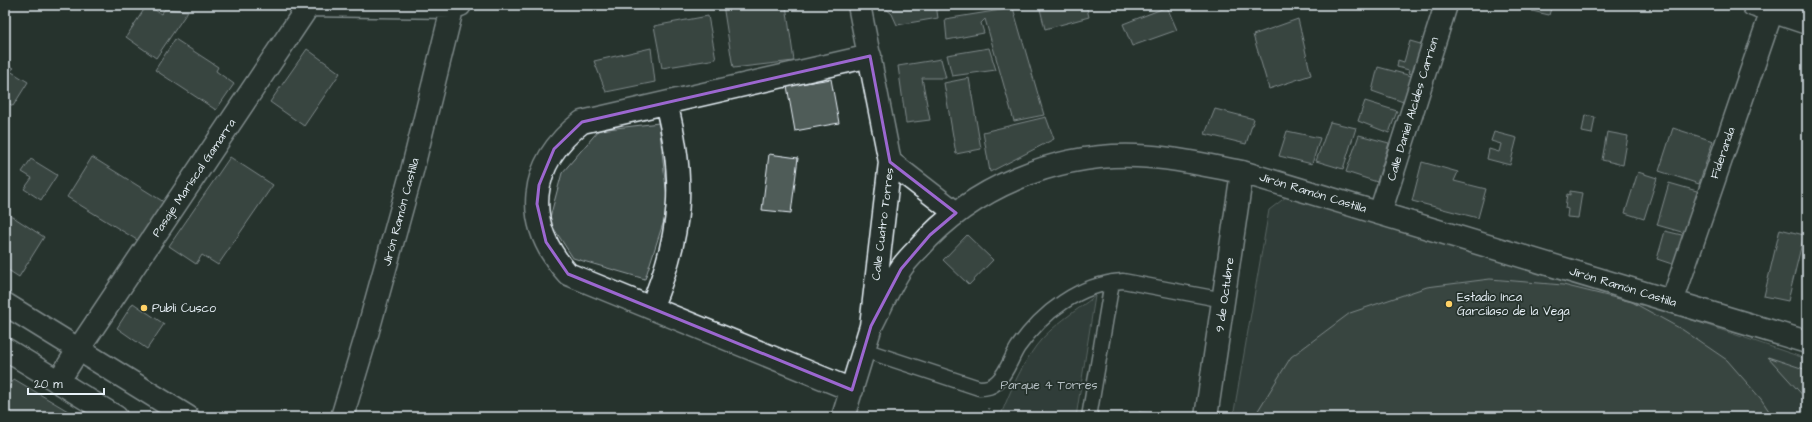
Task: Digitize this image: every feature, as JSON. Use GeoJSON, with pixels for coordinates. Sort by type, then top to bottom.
{"type":"FeatureCollection","features":[{"type":"Feature","properties":{"kind":"street"},"geometry":{"type":"LineString","coordinates":[[304,5],[455,6]]}},
{"type":"Feature","properties":{"kind":"street","name":"Calle Cuatro Torres"},"geometry":{"type":"LineString","coordinates":[[843,417],[871,326],[890,162],[859,5]]}},
{"type":"Feature","properties":{"kind":"street","name":"Calle Daniel Alcides Carrion"},"geometry":{"type":"LineString","coordinates":[[1380,213],[1446,5]]}},
{"type":"Feature","properties":{"kind":"street","name":"Pasaje Mariscal Gamarra"},"geometry":{"type":"LineString","coordinates":[[58,382],[309,6]]}},
{"type":"Feature","properties":{"kind":"street","name":"Jirón Ramón Castilla"},"geometry":{"type":"LineString","coordinates":[[342,417],[367,334],[412,171],[455,6]]}},
{"type":"Feature","properties":{"kind":"street"},"geometry":{"type":"LineString","coordinates":[[1766,7],[1807,23]]}},
{"type":"Feature","properties":{"kind":"street","name":"Fideranda"},"geometry":{"type":"LineString","coordinates":[[1672,302],[1766,7]]}},
{"type":"Feature","properties":{"kind":"street"},"geometry":{"type":"LineString","coordinates":[[852,390],[568,274],[555,260],[546,242],[539,224],[537,204],[539,184],[545,166],[554,149],[567,134],[582,122],[870,56]]}},
{"type":"Feature","properties":{"kind":"street"},"geometry":{"type":"LineString","coordinates":[[651,308],[663,280],[672,251],[678,214],[678,162],[674,132],[666,102]]}},
{"type":"Feature","properties":{"kind":"street","name":"Jirón Ramón Castilla"},"geometry":{"type":"LineString","coordinates":[[871,326],[901,269],[930,235],[956,213],[972,202],[1004,184],[1050,166],[1092,158],[1138,156],[1177,160],[1242,172],[1807,342]]}},
{"type":"Feature","properties":{"kind":"street"},"geometry":{"type":"LineString","coordinates":[[890,162],[956,213]]}},
{"type":"Feature","properties":{"kind":"street","name":"9 de Octubre"},"geometry":{"type":"LineString","coordinates":[[1206,417],[1242,172]]}},
{"type":"Feature","properties":{"kind":"street"},"geometry":{"type":"LineString","coordinates":[[5,304],[188,417]]}},
{"type":"Feature","properties":{"kind":"street"},"geometry":{"type":"LineString","coordinates":[[5,349],[116,417]]}},
{"type":"Feature","properties":{"kind":"lane"},"geometry":{"type":"LineString","coordinates":[[864,350],[979,388],[989,388],[998,381],[1018,347],[1039,324],[1062,302],[1089,287],[1123,281],[1224,300]]}},
{"type":"Feature","properties":{"kind":"lane"},"geometry":{"type":"LineString","coordinates":[[1089,417],[1112,282]]}},
{"type":"Feature","properties":{"kind":"highlighted area"},"geometry":{"type":"Polygon","coordinates":[[[870,56],[890,162],[956,213],[930,235],[901,269],[871,326],[852,390],[568,274],[546,242],[537,204],[539,185],[554,149],[582,122],[870,56]]]}},
{"type":"Feature","properties":{"kind":"green space"},"geometry":{"type":"Polygon","coordinates":[[[659,123],[668,208],[645,279],[573,258],[549,221],[562,173],[599,130],[659,123]]]}},
{"type":"Feature","properties":{"kind":"green space","name":"Estadio Inca Garcilaso de la Vega"},"geometry":{"type":"Polygon","coordinates":[[[1286,197],[1486,250],[1807,359],[1807,417],[1233,417],[1269,210],[1286,197]]]}},
{"type":"Feature","properties":{"kind":"green space","name":"Parque 4 Torres"},"geometry":{"type":"Polygon","coordinates":[[[1095,296],[1076,417],[1000,417],[1020,372],[1036,346],[1048,332],[1095,296]]]}},
{"type":"Feature","properties":{"kind":"building"},"geometry":{"type":"Polygon","coordinates":[[[147,5],[161,14],[165,9],[188,11],[156,58],[126,37],[147,5]]]}},
{"type":"Feature","properties":{"kind":"building"},"geometry":{"type":"Polygon","coordinates":[[[723,5],[786,5],[794,61],[733,68],[723,5]]]}},
{"type":"Feature","properties":{"kind":"building"},"geometry":{"type":"Polygon","coordinates":[[[883,5],[936,5],[938,18],[897,25],[892,14],[883,5]]]}},
{"type":"Feature","properties":{"kind":"building"},"geometry":{"type":"Polygon","coordinates":[[[1039,5],[1086,5],[1089,17],[1045,29],[1039,5]]]}},
{"type":"Feature","properties":{"kind":"building"},"geometry":{"type":"Polygon","coordinates":[[[1533,5],[1552,5],[1549,15],[1532,11],[1533,5]]]}},
{"type":"Feature","properties":{"kind":"building"},"geometry":{"type":"Polygon","coordinates":[[[1167,7],[1177,30],[1132,46],[1123,24],[1167,7]]]}},
{"type":"Feature","properties":{"kind":"building"},"geometry":{"type":"Polygon","coordinates":[[[1013,8],[1044,115],[1014,121],[985,19],[981,23],[984,33],[947,40],[945,19],[1013,8]]]}},
{"type":"Feature","properties":{"kind":"building"},"geometry":{"type":"Polygon","coordinates":[[[708,16],[716,59],[662,68],[654,26],[708,16]]]}},
{"type":"Feature","properties":{"kind":"building"},"geometry":{"type":"Polygon","coordinates":[[[1298,19],[1311,75],[1269,89],[1253,35],[1298,19]]]}},
{"type":"Feature","properties":{"kind":"building"},"geometry":{"type":"Polygon","coordinates":[[[175,39],[218,67],[216,71],[234,84],[216,110],[155,70],[175,39]]]}},
{"type":"Feature","properties":{"kind":"building"},"geometry":{"type":"Polygon","coordinates":[[[1410,41],[1431,47],[1423,77],[1408,73],[1409,70],[1397,67],[1398,60],[1404,62],[1410,41]]]}},
{"type":"Feature","properties":{"kind":"building"},"geometry":{"type":"Polygon","coordinates":[[[651,48],[655,82],[606,92],[594,61],[651,48]]]}},
{"type":"Feature","properties":{"kind":"building"},"geometry":{"type":"Polygon","coordinates":[[[989,48],[996,70],[952,76],[947,55],[989,48]]]}},
{"type":"Feature","properties":{"kind":"building"},"geometry":{"type":"Polygon","coordinates":[[[307,49],[340,73],[304,126],[270,102],[307,49]]]}},
{"type":"Feature","properties":{"kind":"building"},"geometry":{"type":"Polygon","coordinates":[[[941,59],[946,78],[922,78],[930,120],[906,123],[898,66],[941,59]]]}},
{"type":"Feature","properties":{"kind":"building"},"geometry":{"type":"Polygon","coordinates":[[[5,63],[14,68],[10,71],[28,82],[13,106],[5,101],[5,63]]]}},
{"type":"Feature","properties":{"kind":"building"},"geometry":{"type":"Polygon","coordinates":[[[1378,67],[1419,78],[1409,104],[1372,91],[1378,67]]]}},
{"type":"Feature","properties":{"kind":"building"},"geometry":{"type":"Polygon","coordinates":[[[969,78],[981,149],[956,154],[944,83],[969,78]]]}},
{"type":"Feature","properties":{"kind":"building"},"geometry":{"type":"Polygon","coordinates":[[[831,79],[839,123],[795,131],[787,86],[831,79]]]}},
{"type":"Feature","properties":{"kind":"building"},"geometry":{"type":"Polygon","coordinates":[[[1365,101],[1397,111],[1389,133],[1358,121],[1365,101]]]}},
{"type":"Feature","properties":{"kind":"building"},"geometry":{"type":"Polygon","coordinates":[[[1215,109],[1254,119],[1246,144],[1205,134],[1215,109]]]}},
{"type":"Feature","properties":{"kind":"building"},"geometry":{"type":"Polygon","coordinates":[[[1585,115],[1595,117],[1592,134],[1582,132],[1585,115]]]}},
{"type":"Feature","properties":{"kind":"building"},"geometry":{"type":"Polygon","coordinates":[[[1046,117],[1054,139],[990,172],[983,132],[1046,117]]]}},
{"type":"Feature","properties":{"kind":"building"},"geometry":{"type":"Polygon","coordinates":[[[1330,122],[1356,128],[1343,169],[1316,161],[1330,122]]]}},
{"type":"Feature","properties":{"kind":"building"},"geometry":{"type":"Polygon","coordinates":[[[1673,128],[1713,141],[1699,184],[1659,171],[1673,128]]]}},
{"type":"Feature","properties":{"kind":"building"},"geometry":{"type":"Polygon","coordinates":[[[1287,131],[1320,138],[1312,164],[1279,156],[1287,131]]]}},
{"type":"Feature","properties":{"kind":"building"},"geometry":{"type":"Polygon","coordinates":[[[1494,132],[1517,138],[1510,165],[1487,159],[1489,149],[1499,152],[1501,144],[1491,141],[1494,132]]]}},
{"type":"Feature","properties":{"kind":"building"},"geometry":{"type":"Polygon","coordinates":[[[1607,132],[1628,136],[1623,165],[1602,160],[1607,132]]]}},
{"type":"Feature","properties":{"kind":"building"},"geometry":{"type":"Polygon","coordinates":[[[1359,135],[1389,143],[1377,182],[1346,172],[1359,135]]]}},
{"type":"Feature","properties":{"kind":"building"},"geometry":{"type":"Polygon","coordinates":[[[769,154],[798,158],[791,213],[762,210],[769,154]]]}},
{"type":"Feature","properties":{"kind":"building"},"geometry":{"type":"Polygon","coordinates":[[[92,157],[167,204],[142,243],[67,197],[92,157]]]}},
{"type":"Feature","properties":{"kind":"building"},"geometry":{"type":"Polygon","coordinates":[[[230,157],[273,185],[218,265],[202,255],[196,264],[169,246],[230,157]]]}},
{"type":"Feature","properties":{"kind":"building"},"geometry":{"type":"Polygon","coordinates":[[[31,159],[57,175],[41,200],[24,189],[32,178],[22,172],[31,159]]]}},
{"type":"Feature","properties":{"kind":"building"},"geometry":{"type":"Polygon","coordinates":[[[1422,162],[1458,172],[1454,181],[1486,189],[1478,218],[1412,201],[1422,162]]]}},
{"type":"Feature","properties":{"kind":"building"},"geometry":{"type":"Polygon","coordinates":[[[1638,172],[1657,178],[1644,219],[1625,213],[1638,172]]]}},
{"type":"Feature","properties":{"kind":"building"},"geometry":{"type":"Polygon","coordinates":[[[1669,183],[1704,193],[1692,235],[1657,225],[1669,183]]]}},
{"type":"Feature","properties":{"kind":"building"},"geometry":{"type":"Polygon","coordinates":[[[1570,191],[1582,193],[1578,218],[1567,217],[1568,209],[1565,208],[1567,194],[1570,195],[1570,191]]]}},
{"type":"Feature","properties":{"kind":"building"},"geometry":{"type":"Polygon","coordinates":[[[7,213],[44,237],[19,277],[5,268],[5,217],[7,213]]]}},
{"type":"Feature","properties":{"kind":"building"},"geometry":{"type":"Polygon","coordinates":[[[1780,229],[1804,235],[1788,301],[1764,296],[1780,229]]]}},
{"type":"Feature","properties":{"kind":"building"},"geometry":{"type":"Polygon","coordinates":[[[1665,231],[1686,236],[1678,266],[1657,259],[1665,231]]]}},
{"type":"Feature","properties":{"kind":"building"},"geometry":{"type":"Polygon","coordinates":[[[967,235],[993,260],[969,285],[943,260],[967,235]]]}},
{"type":"Feature","properties":{"kind":"building","name":"Estadio Inca Garcilaso de la Vega"},"geometry":{"type":"Polygon","coordinates":[[[1490,279],[1563,285],[1632,302],[1683,330],[1727,360],[1761,399],[1773,417],[1254,417],[1291,357],[1350,313],[1427,287],[1490,279]]]}},
{"type":"Feature","properties":{"kind":"building"},"geometry":{"type":"Polygon","coordinates":[[[133,303],[164,324],[147,349],[117,328],[133,303]]]}},
{"type":"Feature","properties":{"kind":"building"},"geometry":{"type":"Polygon","coordinates":[[[1768,357],[1807,370],[1807,400],[1768,357]]]}},
{"type":"Feature","properties":{"kind":"building"},"geometry":{"type":"Polygon","coordinates":[[[14,379],[78,417],[5,417],[5,395],[14,379]]]}},
{"type":"Feature","properties":{"kind":"building"},"geometry":{"type":"Polygon","coordinates":[[[1139,412],[1171,417],[1138,417],[1139,412]]]}},
{"type":"Feature","properties":{"kind":"place","name":"Estadio Inca Garcilaso de la Vega"},"geometry":{"type":"Point","coordinates":[1449,304]}},
{"type":"Feature","properties":{"kind":"place","name":"Publi Cusco"},"geometry":{"type":"Point","coordinates":[144,308]}}]}
